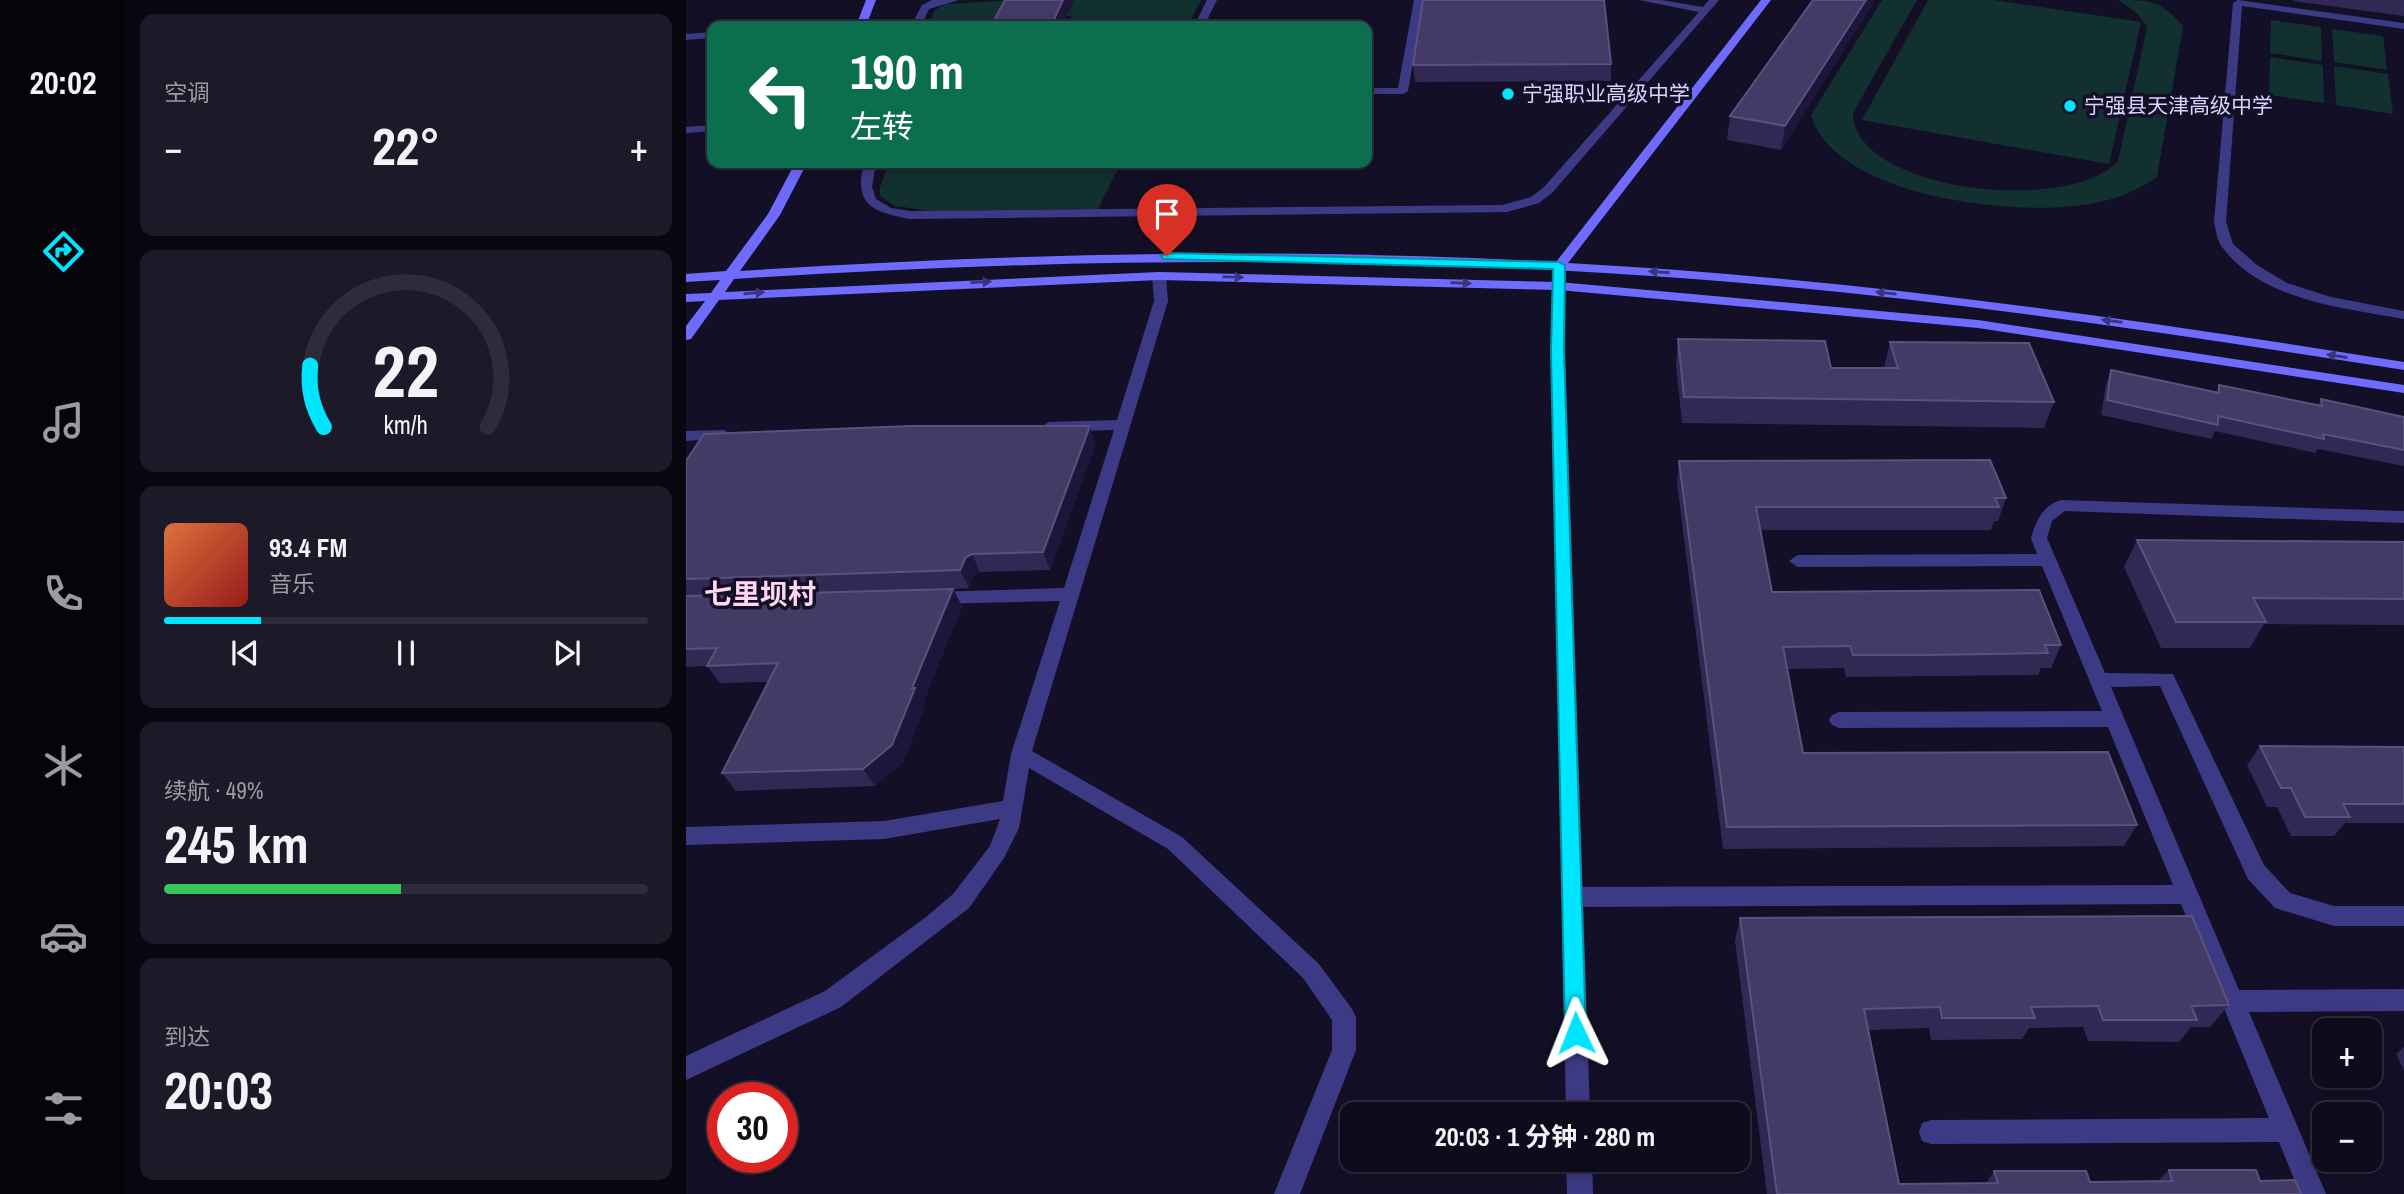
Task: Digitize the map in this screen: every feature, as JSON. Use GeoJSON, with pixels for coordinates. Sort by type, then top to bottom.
{"type":"FeatureCollection","features":[{"type":"Feature","properties":{"kind":"street"},"geometry":{"type":"LineString","coordinates":[[863,21],[871,0]]}},
{"type":"Feature","properties":{"kind":"street"},"geometry":{"type":"LineString","coordinates":[[918,21],[925,7],[937,1],[954,0]]}},
{"type":"Feature","properties":{"kind":"street"},"geometry":{"type":"LineString","coordinates":[[1202,21],[1212,0]]}},
{"type":"Feature","properties":{"kind":"street"},"geometry":{"type":"LineString","coordinates":[[1372,91],[1403,91],[1419,0]]}},
{"type":"Feature","properties":{"kind":"street"},"geometry":{"type":"LineString","coordinates":[[1644,0],[1710,5]]}},
{"type":"Feature","properties":{"kind":"street"},"geometry":{"type":"LineString","coordinates":[[1578,1102],[1558,351],[1559,265],[1766,0]]}},
{"type":"Feature","properties":{"kind":"street"},"geometry":{"type":"LineString","coordinates":[[2404,26],[2233,1],[2220,222],[2227,245],[2252,268],[2282,286],[2329,301],[2404,314]]}},
{"type":"Feature","properties":{"kind":"street"},"geometry":{"type":"LineString","coordinates":[[868,168],[866,192],[873,205],[885,211],[910,215],[1503,209],[1535,200],[1548,190],[1710,5]]}},
{"type":"Feature","properties":{"kind":"street"},"geometry":{"type":"LineString","coordinates":[[686,37],[707,35]]}},
{"type":"Feature","properties":{"kind":"street"},"geometry":{"type":"LineString","coordinates":[[686,130],[707,128]]}},
{"type":"Feature","properties":{"kind":"street"},"geometry":{"type":"LineString","coordinates":[[686,336],[774,215],[798,168]]}},
{"type":"Feature","properties":{"kind":"street"},"geometry":{"type":"LineString","coordinates":[[686,278],[1120,257],[1559,265],[1978,302],[2404,366]]}},
{"type":"Feature","properties":{"kind":"street"},"geometry":{"type":"LineString","coordinates":[[686,1068],[833,999],[961,901],[997,852],[1009,828],[1021,754],[1161,301],[1158,276]]}},
{"type":"Feature","properties":{"kind":"street"},"geometry":{"type":"LineString","coordinates":[[686,298],[1158,276],[1559,286],[1704,297],[1978,324],[2404,389]]}},
{"type":"Feature","properties":{"kind":"street"},"geometry":{"type":"LineString","coordinates":[[1027,427],[1123,425]]}},
{"type":"Feature","properties":{"kind":"street"},"geometry":{"type":"LineString","coordinates":[[686,436],[741,435]]}},
{"type":"Feature","properties":{"kind":"street"},"geometry":{"type":"LineString","coordinates":[[2314,1194],[2039,538],[2045,519],[2061,505],[2404,517]]}},
{"type":"Feature","properties":{"kind":"street"},"geometry":{"type":"LineString","coordinates":[[1798,561],[2048,560]]}},
{"type":"Feature","properties":{"kind":"street"},"geometry":{"type":"LineString","coordinates":[[919,599],[1070,594]]}},
{"type":"Feature","properties":{"kind":"street"},"geometry":{"type":"LineString","coordinates":[[2098,680],[2166,679],[2256,872],[2283,901],[2334,916],[2404,916]]}},
{"type":"Feature","properties":{"kind":"street"},"geometry":{"type":"LineString","coordinates":[[1839,720],[2115,719]]}},
{"type":"Feature","properties":{"kind":"street"},"geometry":{"type":"LineString","coordinates":[[1021,754],[1175,843],[1311,971],[1344,1017],[1344,1050],[1287,1194]]}},
{"type":"Feature","properties":{"kind":"street"},"geometry":{"type":"LineString","coordinates":[[686,836],[884,830],[1013,808]]}},
{"type":"Feature","properties":{"kind":"street"},"geometry":{"type":"LineString","coordinates":[[1572,897],[2188,894]]}},
{"type":"Feature","properties":{"kind":"street"},"geometry":{"type":"LineString","coordinates":[[2233,1001],[2404,1000]]}},
{"type":"Feature","properties":{"kind":"street"},"geometry":{"type":"LineString","coordinates":[[1931,1132],[2287,1130]]}},
{"type":"Feature","properties":{"kind":"street"},"geometry":{"type":"LineString","coordinates":[[1579,1172],[1580,1194]]}},
{"type":"Feature","properties":{"kind":"green space"},"geometry":{"type":"Polygon","coordinates":[[[1016,0],[1201,0],[1190,21],[1069,21],[1071,16],[930,21],[935,10],[946,4],[1016,0]]]}},
{"type":"Feature","properties":{"kind":"green space"},"geometry":{"type":"Polygon","coordinates":[[[1882,0],[1917,0],[1853,113],[1863,140],[1888,161],[1924,177],[1968,187],[2013,190],[2056,187],[2093,178],[2118,161],[2147,27],[2137,13],[2118,0],[2147,1],[2161,6],[2183,26],[2157,177],[2116,198],[2089,204],[2019,207],[1932,196],[1891,183],[1855,166],[1827,143],[1811,115],[1882,0]]]}},
{"type":"Feature","properties":{"kind":"green space"},"geometry":{"type":"Polygon","coordinates":[[[1928,0],[1993,0],[2141,22],[2109,164],[1862,120],[1928,0]]]}},
{"type":"Feature","properties":{"kind":"green space"},"geometry":{"type":"Polygon","coordinates":[[[2271,20],[2321,27],[2322,61],[2270,53],[2271,20]]]}},
{"type":"Feature","properties":{"kind":"green space"},"geometry":{"type":"Polygon","coordinates":[[[2332,29],[2383,36],[2387,70],[2334,62],[2332,29]]]}},
{"type":"Feature","properties":{"kind":"green space"},"geometry":{"type":"Polygon","coordinates":[[[2270,57],[2323,65],[2324,103],[2269,95],[2270,57]]]}},
{"type":"Feature","properties":{"kind":"green space"},"geometry":{"type":"Polygon","coordinates":[[[2334,66],[2388,74],[2393,114],[2336,105],[2334,66]]]}},
{"type":"Feature","properties":{"kind":"green space"},"geometry":{"type":"Polygon","coordinates":[[[887,168],[1118,168],[1098,209],[932,211],[895,206],[880,196],[880,187],[887,168]]]}},
{"type":"Feature","properties":{"kind":"building"},"geometry":{"type":"Polygon","coordinates":[[[1005,0],[1063,0],[1053,21],[994,21],[1005,0]]]}},
{"type":"Feature","properties":{"kind":"building"},"geometry":{"type":"Polygon","coordinates":[[[1423,0],[1604,0],[1611,64],[1413,65],[1423,0]]]}},
{"type":"Feature","properties":{"kind":"building"},"geometry":{"type":"Polygon","coordinates":[[[1813,0],[1866,0],[1785,126],[1730,116],[1813,0]]]}},
{"type":"Feature","properties":{"kind":"building"},"geometry":{"type":"Polygon","coordinates":[[[1678,339],[1825,341],[1831,368],[1898,368],[1890,342],[2029,343],[2054,402],[1684,397],[1678,339]]]}},
{"type":"Feature","properties":{"kind":"building"},"geometry":{"type":"Polygon","coordinates":[[[2111,370],[2219,393],[2219,385],[2322,406],[2321,399],[2404,417],[2404,450],[2323,434],[2324,439],[2218,416],[2218,425],[2107,400],[2111,370]]]}},
{"type":"Feature","properties":{"kind":"building"},"geometry":{"type":"Polygon","coordinates":[[[911,426],[1090,426],[1043,552],[972,554],[966,557],[960,570],[686,579],[686,461],[704,434],[911,426]]]}},
{"type":"Feature","properties":{"kind":"building"},"geometry":{"type":"Polygon","coordinates":[[[1990,460],[2006,498],[1995,498],[1999,507],[1756,507],[1772,592],[2039,590],[2061,645],[2045,645],[2048,653],[1929,655],[1853,655],[1850,646],[1783,647],[1803,753],[2108,752],[2137,825],[1727,827],[1679,461],[1990,460]]]}},
{"type":"Feature","properties":{"kind":"building"},"geometry":{"type":"Polygon","coordinates":[[[2137,540],[2404,542],[2404,599],[2253,598],[2266,622],[2176,622],[2137,540]]]}},
{"type":"Feature","properties":{"kind":"building"},"geometry":{"type":"Polygon","coordinates":[[[953,589],[912,688],[915,688],[892,745],[863,769],[722,773],[778,663],[707,666],[717,648],[686,649],[686,596],[953,589]]]}},
{"type":"Feature","properties":{"kind":"building"},"geometry":{"type":"Polygon","coordinates":[[[2260,746],[2404,747],[2404,804],[2343,804],[2350,817],[2305,817],[2291,788],[2281,788],[2260,746]]]}},
{"type":"Feature","properties":{"kind":"building"},"geometry":{"type":"Polygon","coordinates":[[[2192,916],[2229,1005],[2191,1006],[2197,1020],[2103,1020],[2098,1006],[2031,1007],[2035,1018],[1942,1018],[1940,1007],[1864,1009],[1899,1184],[1998,1183],[1994,1171],[2086,1171],[2090,1182],[2172,1181],[2169,1170],[2256,1170],[2260,1181],[2295,1180],[2301,1194],[1777,1194],[1740,918],[2192,916]]]}},
{"type":"Feature","properties":{"kind":"place","name":"宁强职业高级中学"},"geometry":{"type":"Point","coordinates":[1508,94]}},
{"type":"Feature","properties":{"kind":"place","name":"宁强县天津高级中学"},"geometry":{"type":"Point","coordinates":[2070,106]}},
{"type":"Feature","properties":{"kind":"district","name":"七里坝村"},"geometry":{"type":"Point","coordinates":[760,594]}},
{"type":"Feature","properties":{"kind":"route"},"geometry":{"type":"LineString","coordinates":[[1167,256],[1559,265],[1558,351],[1576,1033]]}}]}
